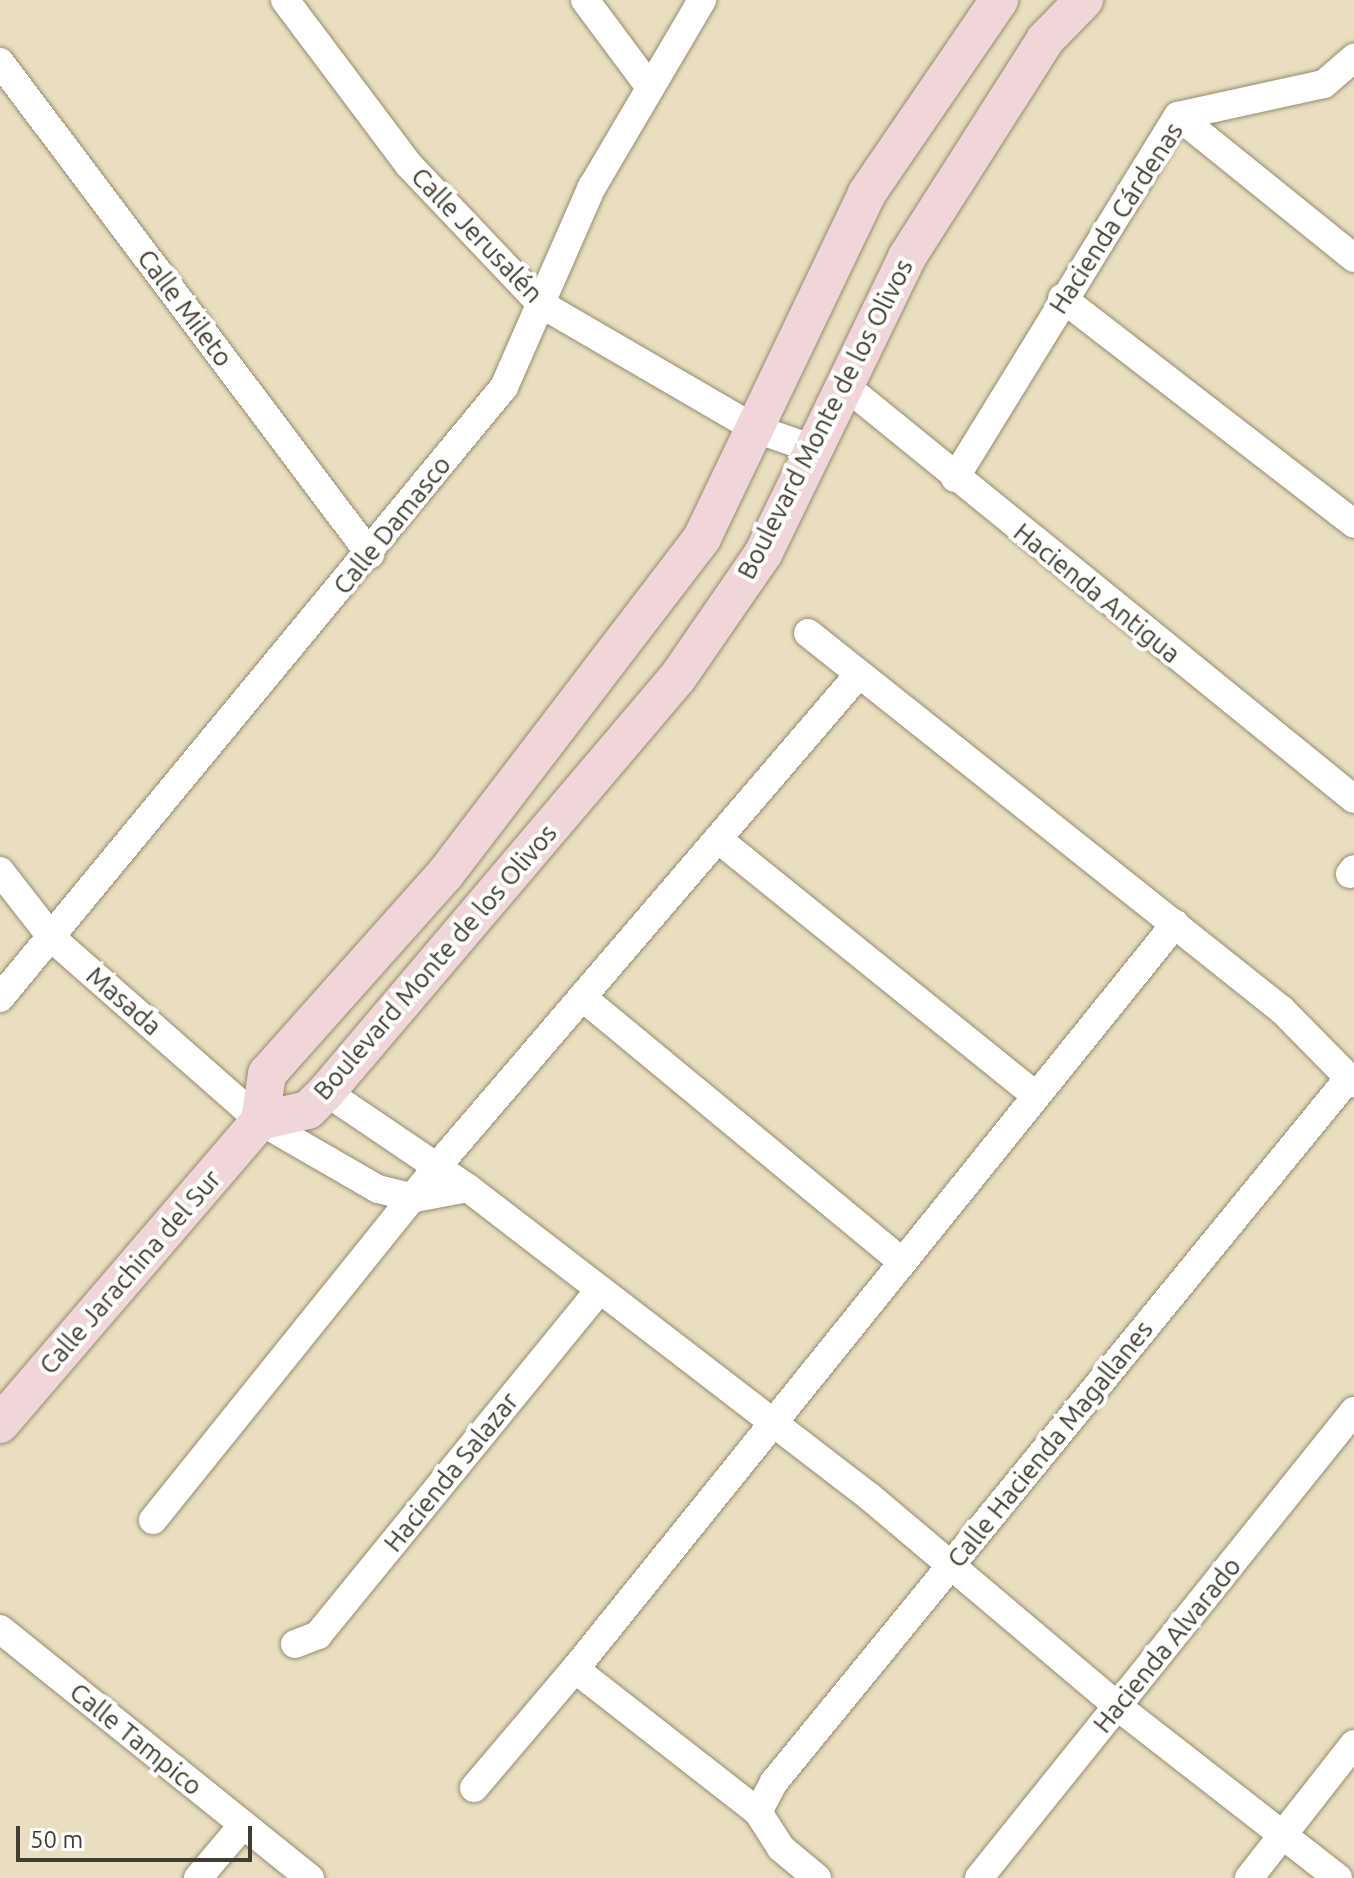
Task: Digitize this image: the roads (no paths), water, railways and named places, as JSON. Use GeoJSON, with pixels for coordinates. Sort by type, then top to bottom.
{"type":"FeatureCollection","features":[{"type":"Feature","properties":{"kind":"street","name":"Calle Jerusalén"},"geometry":{"type":"LineString","coordinates":[[285,0],[409,165],[541,304],[756,429],[811,448]]}},
{"type":"Feature","properties":{"kind":"street"},"geometry":{"type":"LineString","coordinates":[[585,0],[649,86]]}},
{"type":"Feature","properties":{"kind":"street","name":"Calle Damasco"},"geometry":{"type":"LineString","coordinates":[[0,998],[53,939],[504,387],[592,187],[702,0]]}},
{"type":"Feature","properties":{"kind":"street","name":"Boulevard Monte de los Olivos"},"geometry":{"type":"LineString","coordinates":[[999,0],[867,193],[702,538],[446,873],[267,1074],[260,1121],[308,1110],[326,1092],[678,677],[763,554],[843,384],[971,153],[1045,40],[1084,0]]}},
{"type":"Feature","properties":{"kind":"street","name":"Hacienda Cárdenas"},"geometry":{"type":"LineString","coordinates":[[955,478],[1062,298],[1178,116],[1324,84],[1354,58]]}},
{"type":"Feature","properties":{"kind":"street","name":"Calle Mileto"},"geometry":{"type":"LineString","coordinates":[[0,62],[370,554]]}},
{"type":"Feature","properties":{"kind":"street"},"geometry":{"type":"LineString","coordinates":[[1178,116],[1354,258]]}},
{"type":"Feature","properties":{"kind":"street"},"geometry":{"type":"LineString","coordinates":[[1062,298],[1354,524]]}},
{"type":"Feature","properties":{"kind":"street","name":"Hacienda Antigua"},"geometry":{"type":"LineString","coordinates":[[843,384],[1354,799]]}},
{"type":"Feature","properties":{"kind":"street"},"geometry":{"type":"LineString","coordinates":[[808,633],[1282,1010],[1351,1081]]}},
{"type":"Feature","properties":{"kind":"street"},"geometry":{"type":"LineString","coordinates":[[153,1520],[415,1198],[440,1163],[859,674]]}},
{"type":"Feature","properties":{"kind":"street"},"geometry":{"type":"LineString","coordinates":[[719,840],[1033,1093]]}},
{"type":"Feature","properties":{"kind":"street","name":"Masada"},"geometry":{"type":"LineString","coordinates":[[0,871],[53,939],[260,1121],[378,1189],[415,1198]]}},
{"type":"Feature","properties":{"kind":"street"},"geometry":{"type":"LineString","coordinates":[[474,1788],[575,1669],[902,1262],[1033,1093],[1175,924]]}},
{"type":"Feature","properties":{"kind":"street"},"geometry":{"type":"LineString","coordinates":[[582,997],[902,1262]]}},
{"type":"Feature","properties":{"kind":"street","name":"Calle Hacienda Magallanes"},"geometry":{"type":"LineString","coordinates":[[758,1812],[774,1782],[1351,1081]]}},
{"type":"Feature","properties":{"kind":"street"},"geometry":{"type":"LineString","coordinates":[[326,1092],[440,1163],[771,1424],[870,1497],[1117,1706],[1338,1878]]}},
{"type":"Feature","properties":{"kind":"street","name":"Calle Jarachina del Sur"},"geometry":{"type":"LineString","coordinates":[[0,1424],[260,1121]]}},
{"type":"Feature","properties":{"kind":"street"},"geometry":{"type":"LineString","coordinates":[[415,1198],[468,1188]]}},
{"type":"Feature","properties":{"kind":"street","name":"Hacienda Salazar"},"geometry":{"type":"LineString","coordinates":[[295,1644],[318,1635],[599,1290]]}},
{"type":"Feature","properties":{"kind":"street","name":"Hacienda Alvarado"},"geometry":{"type":"LineString","coordinates":[[979,1878],[1354,1411]]}},
{"type":"Feature","properties":{"kind":"street","name":"Calle Tampico"},"geometry":{"type":"LineString","coordinates":[[0,1629],[310,1878]]}},
{"type":"Feature","properties":{"kind":"street"},"geometry":{"type":"LineString","coordinates":[[575,1669],[758,1812],[781,1848],[817,1878]]}},
{"type":"Feature","properties":{"kind":"street"},"geometry":{"type":"LineString","coordinates":[[1249,1878],[1354,1744]]}},
{"type":"Feature","properties":{"kind":"street"},"geometry":{"type":"LineString","coordinates":[[198,1878],[243,1825]]}}]}
